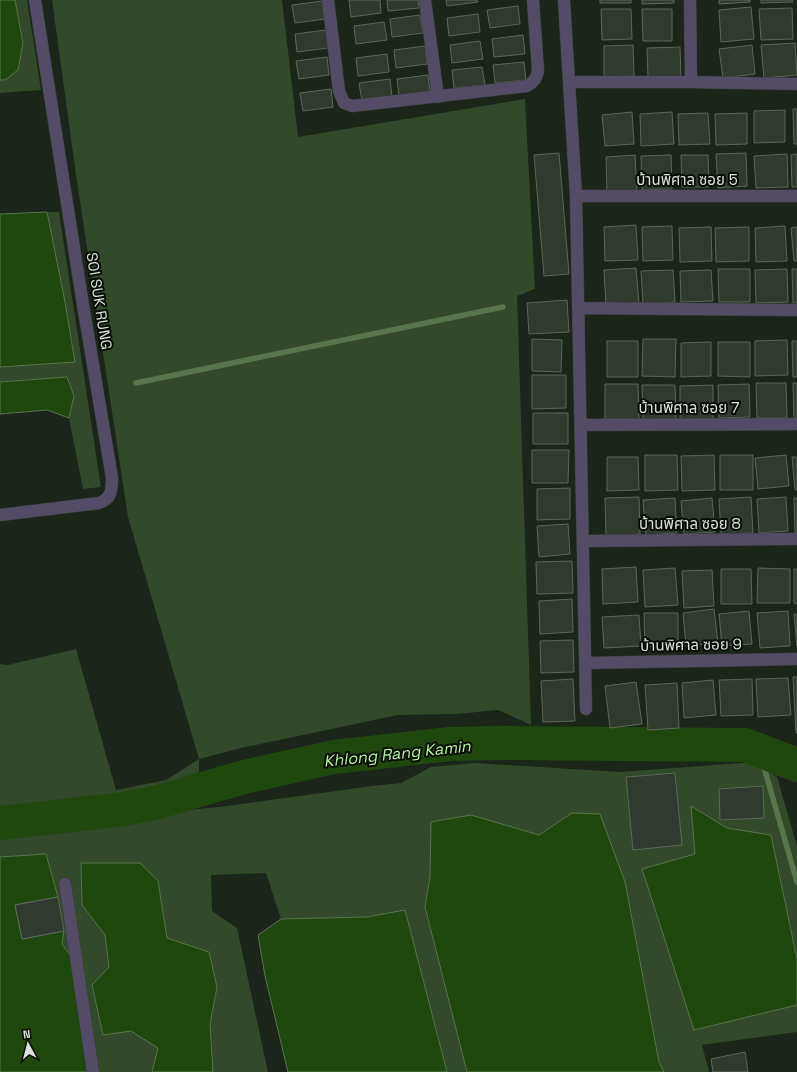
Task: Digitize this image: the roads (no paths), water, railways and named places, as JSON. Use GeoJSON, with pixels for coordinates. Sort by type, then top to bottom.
{"type":"FeatureCollection","features":[{"type":"Feature","properties":{"kind":"street","name":"SOI SUK RUNG"},"geometry":{"type":"LineString","coordinates":[[0,515],[99,503],[106,500],[110,495],[112,487],[112,478],[35,0]]}},
{"type":"Feature","properties":{"kind":"street"},"geometry":{"type":"LineString","coordinates":[[328,0],[339,91],[344,103],[352,106],[527,86],[533,83],[538,71],[533,0]]}},
{"type":"Feature","properties":{"kind":"street"},"geometry":{"type":"LineString","coordinates":[[425,0],[438,97]]}},
{"type":"Feature","properties":{"kind":"street"},"geometry":{"type":"LineString","coordinates":[[564,0],[576,196],[586,709]]}},
{"type":"Feature","properties":{"kind":"street"},"geometry":{"type":"LineString","coordinates":[[690,0],[691,82]]}},
{"type":"Feature","properties":{"kind":"street"},"geometry":{"type":"LineString","coordinates":[[569,82],[797,84]]}},
{"type":"Feature","properties":{"kind":"street","name":"บ้านพิศาล ซอย 5"},"geometry":{"type":"LineString","coordinates":[[576,196],[797,196]]}},
{"type":"Feature","properties":{"kind":"street"},"geometry":{"type":"LineString","coordinates":[[578,308],[797,310]]}},
{"type":"Feature","properties":{"kind":"street","name":"บ้านพิศาล ซอย 7"},"geometry":{"type":"LineString","coordinates":[[581,424],[797,424]]}},
{"type":"Feature","properties":{"kind":"street","name":"บ้านพิศาล ซอย 8"},"geometry":{"type":"LineString","coordinates":[[582,541],[797,539]]}},
{"type":"Feature","properties":{"kind":"street","name":"บ้านพิศาล ซอย 9"},"geometry":{"type":"LineString","coordinates":[[586,663],[797,659]]}},
{"type":"Feature","properties":{"kind":"street"},"geometry":{"type":"LineString","coordinates":[[65,884],[93,1072]]}},
{"type":"Feature","properties":{"kind":"waterway"},"geometry":{"type":"LineString","coordinates":[[136,383],[503,307]]}},
{"type":"Feature","properties":{"kind":"waterway","name":"Khlong Rang Kamin"},"geometry":{"type":"LineString","coordinates":[[0,823],[124,809],[155,803],[244,777],[334,757],[450,744],[745,745],[797,765]]}},
{"type":"Feature","properties":{"kind":"waterway"},"geometry":{"type":"LineString","coordinates":[[759,750],[797,882]]}}]}
